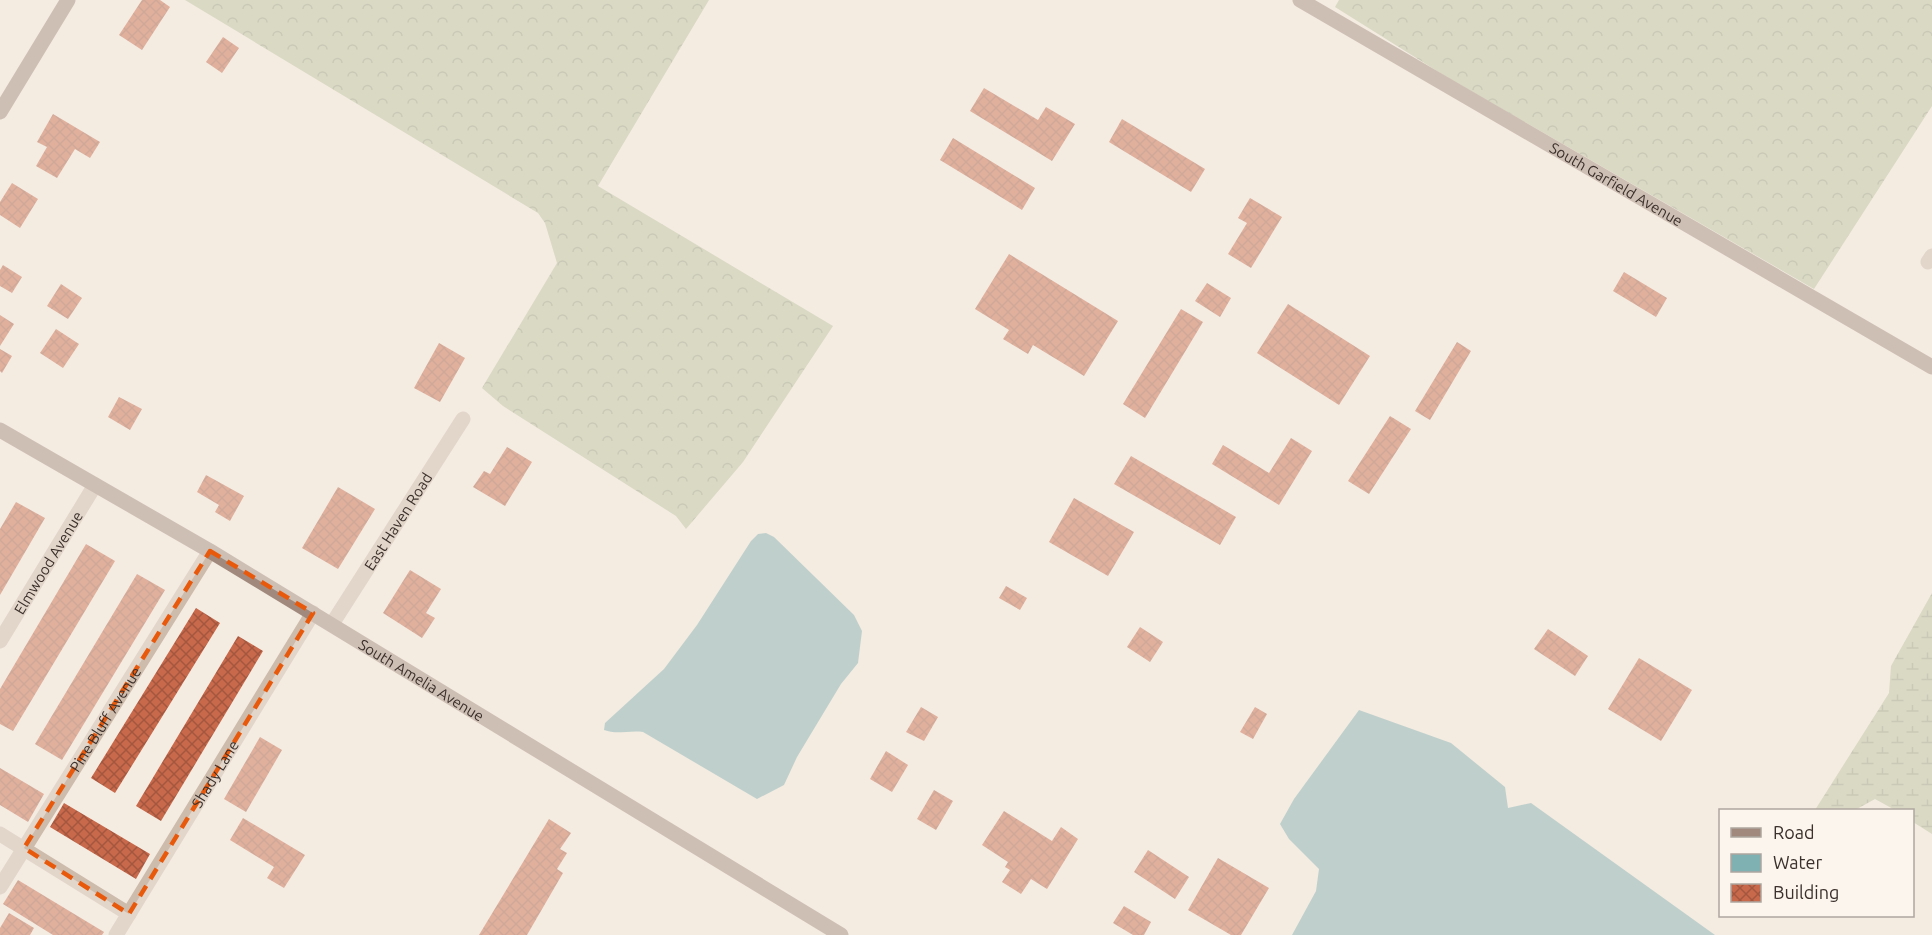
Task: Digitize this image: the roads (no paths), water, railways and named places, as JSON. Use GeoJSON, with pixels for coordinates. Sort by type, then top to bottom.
{"type":"FeatureCollection","features":[{"type":"Feature","properties":{"kind":"street"},"geometry":{"type":"LineString","coordinates":[[0,112],[68,0]]}},
{"type":"Feature","properties":{"kind":"street","name":"South Garfield Avenue"},"geometry":{"type":"LineString","coordinates":[[1300,0],[1932,367]]}},
{"type":"Feature","properties":{"kind":"street","name":"East Haven Road"},"geometry":{"type":"LineString","coordinates":[[332,624],[463,419]]}},
{"type":"Feature","properties":{"kind":"street","name":"South Amelia Avenue"},"geometry":{"type":"LineString","coordinates":[[0,430],[210,550],[840,935]]}},
{"type":"Feature","properties":{"kind":"street","name":"Elmwood Avenue"},"geometry":{"type":"LineString","coordinates":[[0,641],[95,485]]}},
{"type":"Feature","properties":{"kind":"street","name":"Pine Bluff Avenue"},"geometry":{"type":"LineString","coordinates":[[0,887],[210,550]]}},
{"type":"Feature","properties":{"kind":"street","name":"Shady Lane"},"geometry":{"type":"LineString","coordinates":[[116,935],[313,613]]}},
{"type":"Feature","properties":{"kind":"street"},"geometry":{"type":"LineString","coordinates":[[0,834],[129,914]]}},
{"type":"Feature","properties":{"kind":"water"},"geometry":{"type":"Polygon","coordinates":[[[766,533],[774,537],[854,615],[862,631],[858,663],[841,684],[797,757],[784,785],[757,799],[643,732],[604,730],[605,723],[664,669],[697,625],[751,541],[758,534],[766,533]]]}},
{"type":"Feature","properties":{"kind":"water"},"geometry":{"type":"Polygon","coordinates":[[[1359,710],[1451,743],[1505,787],[1508,808],[1531,803],[1715,935],[1292,935],[1316,891],[1319,869],[1289,839],[1280,824],[1294,799],[1359,710]]]}}]}
